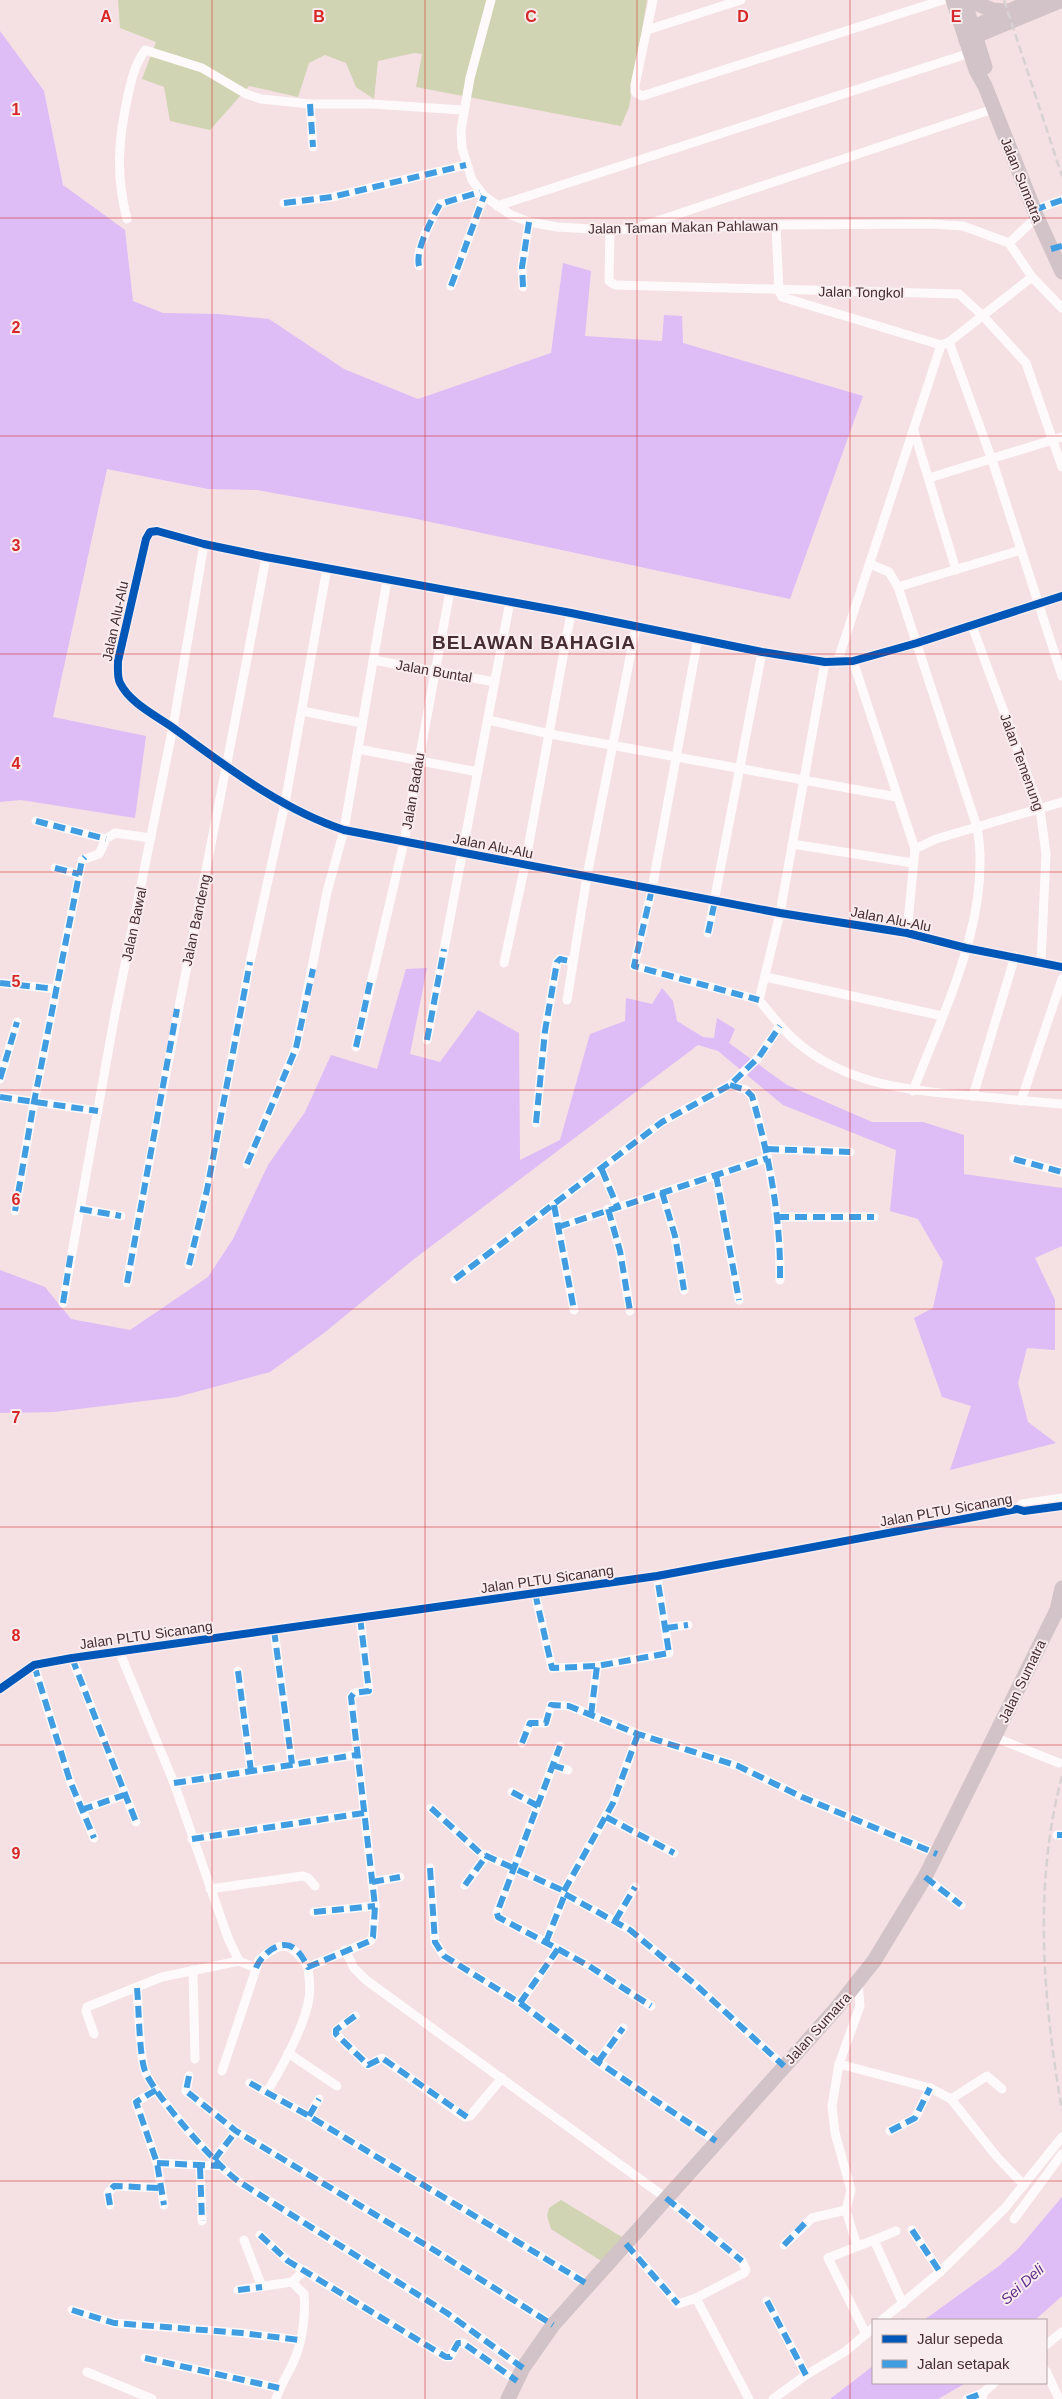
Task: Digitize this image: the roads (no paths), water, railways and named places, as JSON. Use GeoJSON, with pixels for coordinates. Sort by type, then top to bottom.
{"type":"FeatureCollection","features":[{"type":"Feature","properties":{"kind":"highway","name":"Jalan Sumatra"},"geometry":{"type":"LineString","coordinates":[[953,0],[969,38],[983,61],[985,86]]}},
{"type":"Feature","properties":{"kind":"highway","name":"Jalan Sumatra"},"geometry":{"type":"LineString","coordinates":[[964,0],[976,70],[985,86],[1035,214],[1057,248],[1062,272]]}},
{"type":"Feature","properties":{"kind":"highway"},"geometry":{"type":"LineString","coordinates":[[969,0],[1009,17]]}},
{"type":"Feature","properties":{"kind":"highway"},"geometry":{"type":"LineString","coordinates":[[969,38],[1009,17],[1034,0]]}},
{"type":"Feature","properties":{"kind":"highway"},"geometry":{"type":"LineString","coordinates":[[983,61],[993,38],[1009,17],[1062,0]]}},
{"type":"Feature","properties":{"kind":"highway","name":"Jalan Sumatra"},"geometry":{"type":"LineString","coordinates":[[508,2399],[520,2374],[553,2325],[858,1984],[895,1928],[937,1854],[1059,1607],[1062,1588]]}},
{"type":"Feature","properties":{"kind":"street","name":"Jalan Taman Makan Pahlawan"},"geometry":{"type":"LineString","coordinates":[[491,0],[462,110],[461,130],[466,165],[472,180],[482,194],[511,215],[530,222],[557,227],[610,230],[635,228],[949,225],[972,228],[1009,243]]}},
{"type":"Feature","properties":{"kind":"street"},"geometry":{"type":"LineString","coordinates":[[653,0],[635,89],[638,95],[642,96],[943,0]]}},
{"type":"Feature","properties":{"kind":"street"},"geometry":{"type":"LineString","coordinates":[[647,30],[741,0]]}},
{"type":"Feature","properties":{"kind":"street"},"geometry":{"type":"LineString","coordinates":[[497,206],[969,38]]}},
{"type":"Feature","properties":{"kind":"street"},"geometry":{"type":"LineString","coordinates":[[127,219],[121,196],[118,167],[119,133],[133,71],[145,50],[202,68],[253,97],[310,104],[372,104],[462,110]]}},
{"type":"Feature","properties":{"kind":"street"},"geometry":{"type":"LineString","coordinates":[[310,104],[313,147]]}},
{"type":"Feature","properties":{"kind":"street"},"geometry":{"type":"LineString","coordinates":[[635,228],[993,109]]}},
{"type":"Feature","properties":{"kind":"street"},"geometry":{"type":"LineString","coordinates":[[284,203],[332,197],[466,165]]}},
{"type":"Feature","properties":{"kind":"street"},"geometry":{"type":"LineString","coordinates":[[419,266],[418,260],[421,244],[440,204],[482,194]]}},
{"type":"Feature","properties":{"kind":"street"},"geometry":{"type":"LineString","coordinates":[[451,286],[482,194]]}},
{"type":"Feature","properties":{"kind":"street"},"geometry":{"type":"LineString","coordinates":[[1062,200],[1035,214],[1009,243],[1032,277],[1062,308]]}},
{"type":"Feature","properties":{"kind":"street"},"geometry":{"type":"LineString","coordinates":[[523,287],[522,267],[530,222]]}},
{"type":"Feature","properties":{"kind":"street"},"geometry":{"type":"LineString","coordinates":[[776,226],[779,291],[782,297],[945,344]]}},
{"type":"Feature","properties":{"kind":"street","name":"Jalan Tongkol"},"geometry":{"type":"LineString","coordinates":[[610,230],[609,281],[613,285],[779,291],[954,293],[964,297],[1026,363],[1058,438],[1062,467]]}},
{"type":"Feature","properties":{"kind":"street"},"geometry":{"type":"LineString","coordinates":[[837,662],[945,344],[1032,277]]}},
{"type":"Feature","properties":{"kind":"street"},"geometry":{"type":"LineString","coordinates":[[945,344],[992,460],[1062,676]]}},
{"type":"Feature","properties":{"kind":"street"},"geometry":{"type":"LineString","coordinates":[[914,431],[956,570]]}},
{"type":"Feature","properties":{"kind":"street"},"geometry":{"type":"LineString","coordinates":[[929,478],[1058,438]]}},
{"type":"Feature","properties":{"kind":"street","name":"Jalan Alu-Alu"},"geometry":{"type":"LineString","coordinates":[[204,544],[157,531],[150,532],[146,539],[118,661],[120,683],[132,698],[228,768],[312,819],[344,830],[404,842],[780,913],[907,933],[966,948],[1015,956],[1062,967]]}},
{"type":"Feature","properties":{"kind":"street"},"geometry":{"type":"LineString","coordinates":[[204,544],[387,580],[571,613],[762,652],[825,662],[853,661],[972,626],[1062,596]]}},
{"type":"Feature","properties":{"kind":"street","name":"Jalan Bawal"},"geometry":{"type":"LineString","coordinates":[[63,1303],[98,1111],[173,727],[204,544]]}},
{"type":"Feature","properties":{"kind":"street"},"geometry":{"type":"LineString","coordinates":[[898,587],[1021,550]]}},
{"type":"Feature","properties":{"kind":"street","name":"Jalan Bandeng"},"geometry":{"type":"LineString","coordinates":[[127,1283],[177,1009],[228,768],[266,557]]}},
{"type":"Feature","properties":{"kind":"street"},"geometry":{"type":"LineString","coordinates":[[870,564],[889,572],[898,587],[978,827],[981,847],[977,912],[942,1016],[913,1091]]}},
{"type":"Feature","properties":{"kind":"street"},"geometry":{"type":"LineString","coordinates":[[189,1266],[207,1190],[250,962],[285,803],[327,568]]}},
{"type":"Feature","properties":{"kind":"street"},"geometry":{"type":"LineString","coordinates":[[247,1164],[296,1048],[327,892],[344,830],[387,580]]}},
{"type":"Feature","properties":{"kind":"street","name":"Jalan Badau"},"geometry":{"type":"LineString","coordinates":[[356,1048],[404,842],[450,591]]}},
{"type":"Feature","properties":{"kind":"street"},"geometry":{"type":"LineString","coordinates":[[427,1040],[464,853],[510,602]]}},
{"type":"Feature","properties":{"kind":"street"},"geometry":{"type":"LineString","coordinates":[[504,963],[525,865],[571,613]]}},
{"type":"Feature","properties":{"kind":"street","name":"Jalan Temenung"},"geometry":{"type":"LineString","coordinates":[[972,626],[1040,809],[1046,854],[1041,962]]}},
{"type":"Feature","properties":{"kind":"street"},"geometry":{"type":"LineString","coordinates":[[568,1000],[587,876],[636,627]]}},
{"type":"Feature","properties":{"kind":"street"},"geometry":{"type":"LineString","coordinates":[[698,638],[652,889],[634,966],[759,1000],[780,1026],[802,1047],[848,1074],[913,1091],[1062,1104]]}},
{"type":"Feature","properties":{"kind":"street"},"geometry":{"type":"LineString","coordinates":[[708,933],[762,652]]}},
{"type":"Feature","properties":{"kind":"street","name":"Jalan Buntal"},"geometry":{"type":"LineString","coordinates":[[373,660],[495,682]]}},
{"type":"Feature","properties":{"kind":"street"},"geometry":{"type":"LineString","coordinates":[[853,661],[915,849],[907,933]]}},
{"type":"Feature","properties":{"kind":"street"},"geometry":{"type":"LineString","coordinates":[[759,1000],[766,978],[780,913],[825,662]]}},
{"type":"Feature","properties":{"kind":"street"},"geometry":{"type":"LineString","coordinates":[[302,711],[362,723]]}},
{"type":"Feature","properties":{"kind":"street"},"geometry":{"type":"LineString","coordinates":[[488,720],[550,734],[897,797]]}},
{"type":"Feature","properties":{"kind":"street"},"geometry":{"type":"LineString","coordinates":[[358,749],[478,772]]}},
{"type":"Feature","properties":{"kind":"street"},"geometry":{"type":"LineString","coordinates":[[915,849],[924,843],[1062,802]]}},
{"type":"Feature","properties":{"kind":"street"},"geometry":{"type":"LineString","coordinates":[[36,821],[106,839]]}},
{"type":"Feature","properties":{"kind":"street"},"geometry":{"type":"LineString","coordinates":[[15,1211],[34,1102],[83,858],[99,854],[106,839],[119,832],[151,838]]}},
{"type":"Feature","properties":{"kind":"street"},"geometry":{"type":"LineString","coordinates":[[792,844],[913,864]]}},
{"type":"Feature","properties":{"kind":"street"},"geometry":{"type":"LineString","coordinates":[[55,868],[79,874]]}},
{"type":"Feature","properties":{"kind":"street"},"geometry":{"type":"LineString","coordinates":[[973,1096],[1015,956]]}},
{"type":"Feature","properties":{"kind":"street"},"geometry":{"type":"LineString","coordinates":[[536,1123],[545,1030],[557,962],[560,959],[573,962]]}},
{"type":"Feature","properties":{"kind":"street"},"geometry":{"type":"LineString","coordinates":[[766,978],[942,1016]]}},
{"type":"Feature","properties":{"kind":"street"},"geometry":{"type":"LineString","coordinates":[[1021,1101],[1062,978]]}},
{"type":"Feature","properties":{"kind":"street"},"geometry":{"type":"LineString","coordinates":[[0,983],[56,988]]}},
{"type":"Feature","properties":{"kind":"street"},"geometry":{"type":"LineString","coordinates":[[0,1079],[17,1022]]}},
{"type":"Feature","properties":{"kind":"street"},"geometry":{"type":"LineString","coordinates":[[455,1279],[602,1170],[662,1122],[738,1079],[759,1056],[780,1026]]}},
{"type":"Feature","properties":{"kind":"street"},"geometry":{"type":"LineString","coordinates":[[730,1085],[746,1090],[752,1096],[767,1154],[777,1217],[780,1280]]}},
{"type":"Feature","properties":{"kind":"street"},"geometry":{"type":"LineString","coordinates":[[0,1097],[98,1111]]}},
{"type":"Feature","properties":{"kind":"street"},"geometry":{"type":"LineString","coordinates":[[558,1227],[716,1175],[767,1154],[850,1152]]}},
{"type":"Feature","properties":{"kind":"street"},"geometry":{"type":"LineString","coordinates":[[1014,1159],[1062,1172]]}},
{"type":"Feature","properties":{"kind":"street"},"geometry":{"type":"LineString","coordinates":[[602,1170],[613,1208],[630,1311]]}},
{"type":"Feature","properties":{"kind":"street"},"geometry":{"type":"LineString","coordinates":[[716,1175],[740,1300]]}},
{"type":"Feature","properties":{"kind":"street"},"geometry":{"type":"LineString","coordinates":[[662,1192],[675,1236],[684,1290]]}},
{"type":"Feature","properties":{"kind":"street"},"geometry":{"type":"LineString","coordinates":[[554,1205],[574,1310]]}},
{"type":"Feature","properties":{"kind":"street"},"geometry":{"type":"LineString","coordinates":[[80,1209],[121,1216]]}},
{"type":"Feature","properties":{"kind":"street"},"geometry":{"type":"LineString","coordinates":[[777,1217],[874,1217]]}},
{"type":"Feature","properties":{"kind":"street","name":"Jalan PLTU Sicanang"},"geometry":{"type":"LineString","coordinates":[[1017,1509],[1022,1504],[1062,1498]]}},
{"type":"Feature","properties":{"kind":"street","name":"Jalan PLTU Sicanang"},"geometry":{"type":"LineString","coordinates":[[34,1665],[119,1651],[657,1576],[1017,1509],[1024,1511],[1062,1506]]}},
{"type":"Feature","properties":{"kind":"street"},"geometry":{"type":"LineString","coordinates":[[535,1593],[552,1668],[597,1666],[665,1655],[670,1650],[657,1576]]}},
{"type":"Feature","properties":{"kind":"street"},"geometry":{"type":"LineString","coordinates":[[308,1967],[371,1940],[375,1906],[356,1755],[351,1698],[354,1693],[368,1692],[370,1685],[360,1618]]}},
{"type":"Feature","properties":{"kind":"street"},"geometry":{"type":"LineString","coordinates":[[666,1628],[688,1625]]}},
{"type":"Feature","properties":{"kind":"street"},"geometry":{"type":"LineString","coordinates":[[274,1630],[292,1764]]}},
{"type":"Feature","properties":{"kind":"street"},"geometry":{"type":"LineString","coordinates":[[119,1651],[174,1783],[210,1889],[239,1961]]}},
{"type":"Feature","properties":{"kind":"street"},"geometry":{"type":"LineString","coordinates":[[72,1658],[136,1822]]}},
{"type":"Feature","properties":{"kind":"street"},"geometry":{"type":"LineString","coordinates":[[0,1689],[34,1665],[70,1781],[94,1838]]}},
{"type":"Feature","properties":{"kind":"street"},"geometry":{"type":"LineString","coordinates":[[592,1714],[597,1666]]}},
{"type":"Feature","properties":{"kind":"street"},"geometry":{"type":"LineString","coordinates":[[238,1671],[251,1770]]}},
{"type":"Feature","properties":{"kind":"street"},"geometry":{"type":"LineString","coordinates":[[522,1743],[530,1723],[546,1723],[551,1704],[569,1706],[592,1714],[637,1735],[738,1766],[802,1797],[937,1854]]}},
{"type":"Feature","properties":{"kind":"street"},"geometry":{"type":"LineString","coordinates":[[546,1942],[565,1893],[618,1791],[637,1735]]}},
{"type":"Feature","properties":{"kind":"street"},"geometry":{"type":"LineString","coordinates":[[994,1737],[1059,1763]]}},
{"type":"Feature","properties":{"kind":"street"},"geometry":{"type":"LineString","coordinates":[[560,1746],[497,1915],[589,1966],[651,2006]]}},
{"type":"Feature","properties":{"kind":"street"},"geometry":{"type":"LineString","coordinates":[[174,1783],[356,1755]]}},
{"type":"Feature","properties":{"kind":"street"},"geometry":{"type":"LineString","coordinates":[[552,1765],[568,1770]]}},
{"type":"Feature","properties":{"kind":"street"},"geometry":{"type":"LineString","coordinates":[[512,1792],[538,1806]]}},
{"type":"Feature","properties":{"kind":"street"},"geometry":{"type":"LineString","coordinates":[[81,1810],[124,1795]]}},
{"type":"Feature","properties":{"kind":"street"},"geometry":{"type":"LineString","coordinates":[[431,1808],[476,1850],[565,1893],[630,1930],[696,1985],[784,2066]]}},
{"type":"Feature","properties":{"kind":"street"},"geometry":{"type":"LineString","coordinates":[[192,1839],[364,1813]]}},
{"type":"Feature","properties":{"kind":"street"},"geometry":{"type":"LineString","coordinates":[[606,1817],[674,1852]]}},
{"type":"Feature","properties":{"kind":"street"},"geometry":{"type":"LineString","coordinates":[[465,1885],[487,1856]]}},
{"type":"Feature","properties":{"kind":"street"},"geometry":{"type":"LineString","coordinates":[[430,1868],[435,1942],[444,1956],[520,2003],[598,2062],[716,2141]]}},
{"type":"Feature","properties":{"kind":"street"},"geometry":{"type":"LineString","coordinates":[[210,1889],[303,1876],[308,1878],[315,1886]]}},
{"type":"Feature","properties":{"kind":"street"},"geometry":{"type":"LineString","coordinates":[[924,1877],[961,1905]]}},
{"type":"Feature","properties":{"kind":"street"},"geometry":{"type":"LineString","coordinates":[[372,1882],[400,1878]]}},
{"type":"Feature","properties":{"kind":"street"},"geometry":{"type":"LineString","coordinates":[[615,1921],[635,1887]]}},
{"type":"Feature","properties":{"kind":"street"},"geometry":{"type":"LineString","coordinates":[[314,1912],[375,1906]]}},
{"type":"Feature","properties":{"kind":"street"},"geometry":{"type":"LineString","coordinates":[[222,2071],[259,1960],[268,1952],[284,1945],[296,1949],[308,1967],[309,2000],[288,2053],[267,2092]]}},
{"type":"Feature","properties":{"kind":"street"},"geometry":{"type":"LineString","coordinates":[[520,2003],[558,1949]]}},
{"type":"Feature","properties":{"kind":"street"},"geometry":{"type":"LineString","coordinates":[[345,1950],[354,1968],[366,1980],[666,2198],[745,2265],[744,2273],[681,2305],[676,2304],[626,2244]]}},
{"type":"Feature","properties":{"kind":"street"},"geometry":{"type":"LineString","coordinates":[[94,2034],[86,2007],[137,1988],[162,1976],[239,1961],[256,1968]]}},
{"type":"Feature","properties":{"kind":"street"},"geometry":{"type":"LineString","coordinates":[[193,1970],[195,2059]]}},
{"type":"Feature","properties":{"kind":"street"},"geometry":{"type":"LineString","coordinates":[[857,2246],[846,2210],[851,2190],[832,2119],[833,2092],[839,2064],[860,2006],[858,1984]]}},
{"type":"Feature","properties":{"kind":"street"},"geometry":{"type":"LineString","coordinates":[[137,1988],[145,2071],[156,2090],[217,2163],[238,2181],[447,2312],[520,2374]]}},
{"type":"Feature","properties":{"kind":"street"},"geometry":{"type":"LineString","coordinates":[[355,2016],[336,2030],[336,2034],[368,2066],[382,2058],[465,2117],[470,2116],[502,2078]]}},
{"type":"Feature","properties":{"kind":"street"},"geometry":{"type":"LineString","coordinates":[[598,2062],[623,2028]]}},
{"type":"Feature","properties":{"kind":"street"},"geometry":{"type":"LineString","coordinates":[[288,2053],[337,2086]]}},
{"type":"Feature","properties":{"kind":"street"},"geometry":{"type":"LineString","coordinates":[[839,2064],[930,2088],[951,2099],[997,2156],[1026,2183],[1036,2188]]}},
{"type":"Feature","properties":{"kind":"street"},"geometry":{"type":"LineString","coordinates":[[189,2076],[186,2091],[236,2131],[553,2325]]}},
{"type":"Feature","properties":{"kind":"street"},"geometry":{"type":"LineString","coordinates":[[951,2099],[987,2076],[1002,2089]]}},
{"type":"Feature","properties":{"kind":"street"},"geometry":{"type":"LineString","coordinates":[[250,2083],[309,2116],[589,2285]]}},
{"type":"Feature","properties":{"kind":"street"},"geometry":{"type":"LineString","coordinates":[[890,2131],[915,2118],[930,2088]]}},
{"type":"Feature","properties":{"kind":"street"},"geometry":{"type":"LineString","coordinates":[[156,2090],[136,2102],[157,2164],[164,2205]]}},
{"type":"Feature","properties":{"kind":"street"},"geometry":{"type":"LineString","coordinates":[[309,2116],[319,2099]]}},
{"type":"Feature","properties":{"kind":"street"},"geometry":{"type":"LineString","coordinates":[[157,2164],[200,2167],[217,2163],[236,2131]]}},
{"type":"Feature","properties":{"kind":"street"},"geometry":{"type":"LineString","coordinates":[[883,2319],[940,2272],[1005,2208],[1062,2137]]}},
{"type":"Feature","properties":{"kind":"street"},"geometry":{"type":"LineString","coordinates":[[1014,2219],[1062,2154]]}},
{"type":"Feature","properties":{"kind":"street"},"geometry":{"type":"LineString","coordinates":[[200,2167],[202,2221]]}},
{"type":"Feature","properties":{"kind":"street"},"geometry":{"type":"LineString","coordinates":[[110,2205],[108,2193],[114,2186],[161,2188]]}},
{"type":"Feature","properties":{"kind":"street"},"geometry":{"type":"LineString","coordinates":[[784,2244],[812,2218],[846,2210]]}},
{"type":"Feature","properties":{"kind":"street"},"geometry":{"type":"LineString","coordinates":[[912,2230],[940,2272]]}},
{"type":"Feature","properties":{"kind":"street"},"geometry":{"type":"LineString","coordinates":[[866,2334],[828,2262],[832,2256],[896,2231]]}},
{"type":"Feature","properties":{"kind":"street"},"geometry":{"type":"LineString","coordinates":[[260,2235],[288,2261],[446,2357],[450,2356],[458,2343],[463,2343],[520,2374]]}},
{"type":"Feature","properties":{"kind":"street"},"geometry":{"type":"LineString","coordinates":[[244,2240],[262,2287]]}},
{"type":"Feature","properties":{"kind":"street"},"geometry":{"type":"LineString","coordinates":[[874,2240],[902,2304]]}},
{"type":"Feature","properties":{"kind":"street"},"geometry":{"type":"LineString","coordinates":[[238,2290],[292,2282],[305,2270]]}},
{"type":"Feature","properties":{"kind":"street"},"geometry":{"type":"LineString","coordinates":[[276,2399],[279,2388],[293,2363],[305,2319],[304,2294],[292,2282]]}},
{"type":"Feature","properties":{"kind":"street"},"geometry":{"type":"LineString","coordinates":[[696,2298],[749,2399]]}},
{"type":"Feature","properties":{"kind":"street"},"geometry":{"type":"LineString","coordinates":[[767,2301],[806,2375]]}},
{"type":"Feature","properties":{"kind":"street"},"geometry":{"type":"LineString","coordinates":[[72,2310],[114,2322],[299,2340]]}},
{"type":"Feature","properties":{"kind":"street"},"geometry":{"type":"LineString","coordinates":[[773,2399],[806,2375],[846,2351],[872,2329]]}},
{"type":"Feature","properties":{"kind":"street"},"geometry":{"type":"LineString","coordinates":[[1047,2344],[1062,2332]]}},
{"type":"Feature","properties":{"kind":"street"},"geometry":{"type":"LineString","coordinates":[[145,2358],[279,2388]]}},
{"type":"Feature","properties":{"kind":"street"},"geometry":{"type":"LineString","coordinates":[[87,2372],[152,2399]]}},
{"type":"Feature","properties":{"kind":"street"},"geometry":{"type":"LineString","coordinates":[[1047,2373],[1059,2399]]}},
{"type":"Feature","properties":{"kind":"street"},"geometry":{"type":"LineString","coordinates":[[967,2399],[983,2396],[993,2384]]}},
{"type":"Feature","properties":{"kind":"water"},"geometry":{"type":"Polygon","coordinates":[[[0,31],[44,91],[63,185],[125,230],[133,301],[163,313],[218,314],[269,319],[344,369],[418,399],[551,353],[563,263],[591,271],[585,336],[662,341],[664,315],[682,316],[683,343],[863,396],[790,599],[412,518],[257,490],[208,489],[107,469],[53,717],[146,736],[135,818],[21,800],[0,802],[0,31]]]}},
{"type":"Feature","properties":{"kind":"water"},"geometry":{"type":"Polygon","coordinates":[[[427,968],[410,1054],[440,1062],[478,1010],[519,1033],[520,1160],[560,1140],[590,1034],[625,1021],[626,998],[652,1004],[662,988],[673,1001],[677,1021],[703,1037],[714,1038],[717,1018],[735,1029],[729,1043],[787,1085],[872,1122],[923,1122],[964,1135],[964,1174],[1062,1188],[1062,1246],[1035,1258],[1055,1300],[1055,1350],[1027,1348],[1018,1383],[1028,1422],[1056,1443],[950,1470],[971,1406],[942,1397],[914,1318],[933,1308],[943,1262],[918,1219],[890,1211],[896,1150],[783,1105],[718,1051],[698,1045],[414,1259],[324,1333],[270,1372],[177,1397],[54,1412],[0,1413],[0,1270],[45,1287],[71,1319],[130,1330],[208,1277],[233,1239],[268,1165],[305,1112],[331,1055],[377,1069],[406,969],[427,968]]]}},
{"type":"Feature","properties":{"kind":"water","name":"Sei Deli"},"geometry":{"type":"Polygon","coordinates":[[[1062,2197],[1062,2296],[1036,2319],[925,2319],[999,2266],[1019,2248],[1062,2197]]]}},
{"type":"Feature","properties":{"kind":"water"},"geometry":{"type":"Polygon","coordinates":[[[872,2367],[872,2384],[964,2384],[938,2399],[830,2399],[872,2367]]]}},
{"type":"Feature","properties":{"kind":"railway"},"geometry":{"type":"LineString","coordinates":[[1004,0],[1062,176]]}},
{"type":"Feature","properties":{"kind":"railway"},"geometry":{"type":"LineString","coordinates":[[1062,1776],[1053,1817],[1044,1901],[1046,1985],[1055,2069],[1062,2110]]}},
{"type":"Feature","properties":{"kind":"district","name":"BELAWAN BAHAGIA"},"geometry":{"type":"Point","coordinates":[534,642]}}]}
